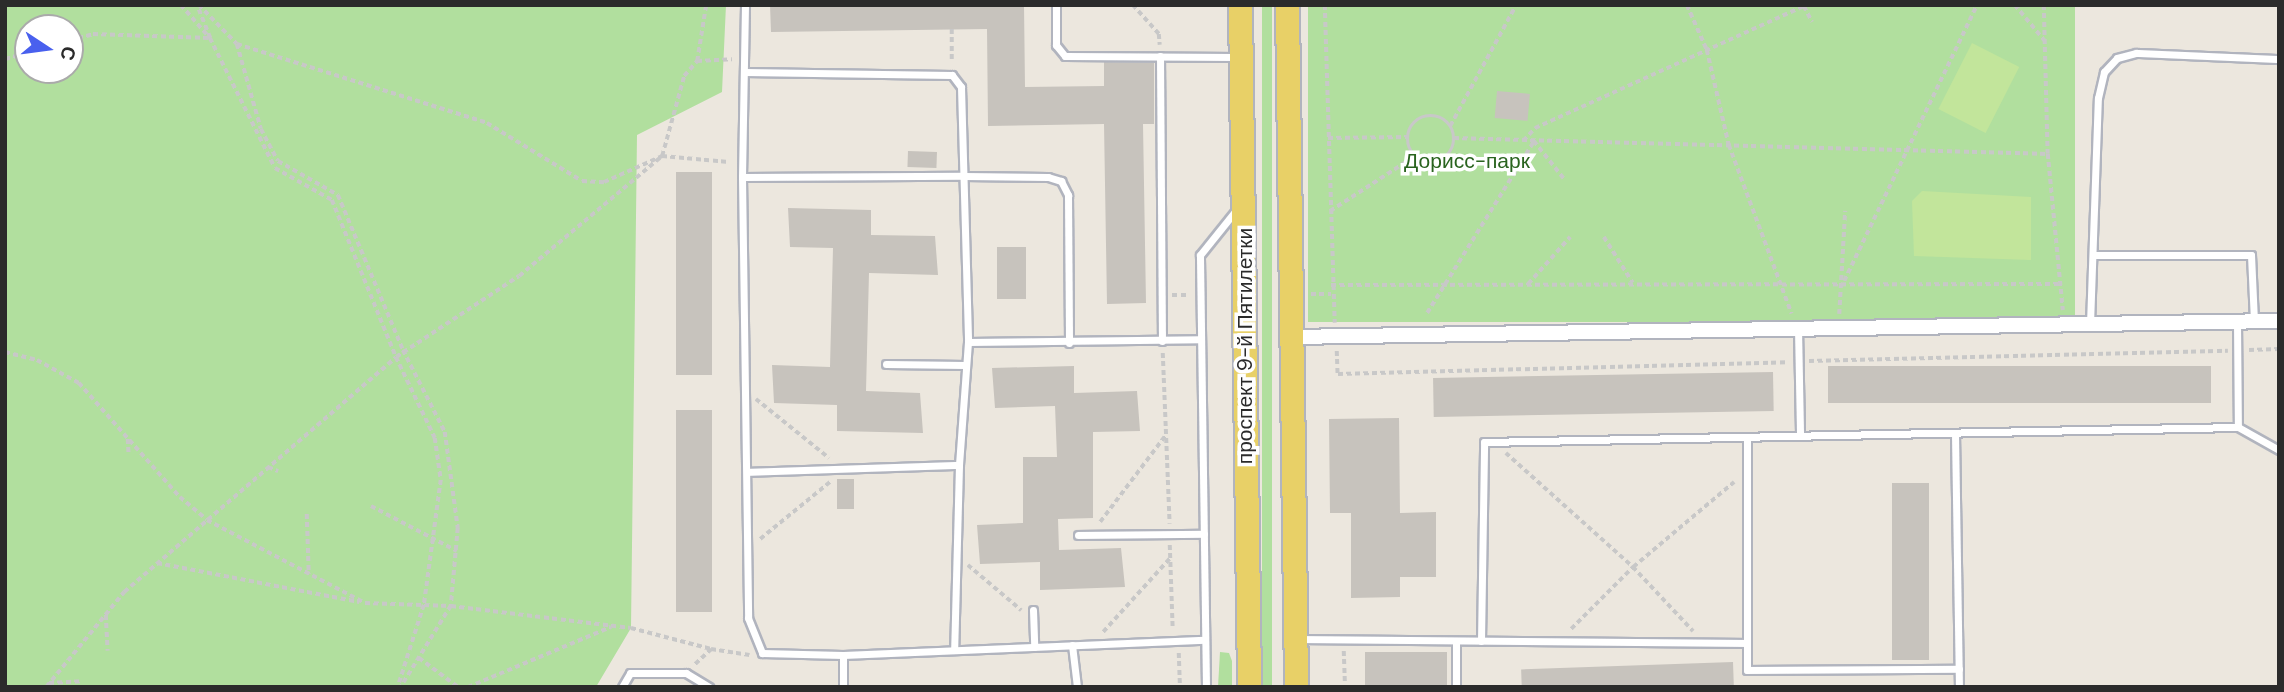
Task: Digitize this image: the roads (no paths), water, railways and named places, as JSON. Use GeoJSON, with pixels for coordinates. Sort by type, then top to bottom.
{"type":"FeatureCollection","features":[{"type":"Feature","properties":{"kind":"main road","name":"проспект 9-й Пятилетки"},"geometry":{"type":"LineString","coordinates":[[1240,5],[1244,57],[1249,687]]}},
{"type":"Feature","properties":{"kind":"main road"},"geometry":{"type":"LineString","coordinates":[[1287,5],[1296,687]]}},
{"type":"Feature","properties":{"kind":"street"},"geometry":{"type":"LineString","coordinates":[[1291,337],[2279,321]]}},
{"type":"Feature","properties":{"kind":"lane"},"geometry":{"type":"LineString","coordinates":[[745,5],[743,177],[748,618],[762,653],[843,654],[1205,640]]}},
{"type":"Feature","properties":{"kind":"lane"},"geometry":{"type":"LineString","coordinates":[[1056,5],[1056,45],[1065,57],[1244,57]]}},
{"type":"Feature","properties":{"kind":"lane"},"geometry":{"type":"LineString","coordinates":[[2090,324],[2098,98],[2104,72],[2117,58],[2136,53],[2279,59]]}},
{"type":"Feature","properties":{"kind":"lane"},"geometry":{"type":"LineString","coordinates":[[1160,56],[1162,341]]}},
{"type":"Feature","properties":{"kind":"lane"},"geometry":{"type":"LineString","coordinates":[[744,72],[952,75],[961,87],[968,342],[959,465],[954,650]]}},
{"type":"Feature","properties":{"kind":"lane"},"geometry":{"type":"LineString","coordinates":[[743,177],[1048,177],[1062,181],[1068,195],[1069,343]]}},
{"type":"Feature","properties":{"kind":"lane"},"geometry":{"type":"LineString","coordinates":[[1206,687],[1200,255],[1244,201]]}},
{"type":"Feature","properties":{"kind":"lane"},"geometry":{"type":"LineString","coordinates":[[2093,255],[2251,254],[2255,321]]}},
{"type":"Feature","properties":{"kind":"lane"},"geometry":{"type":"LineString","coordinates":[[2237,322],[2238,427]]}},
{"type":"Feature","properties":{"kind":"lane"},"geometry":{"type":"LineString","coordinates":[[1798,328],[1800,436]]}},
{"type":"Feature","properties":{"kind":"lane"},"geometry":{"type":"LineString","coordinates":[[968,342],[1069,343],[1201,339]]}},
{"type":"Feature","properties":{"kind":"lane"},"geometry":{"type":"LineString","coordinates":[[886,364],[965,365]]}},
{"type":"Feature","properties":{"kind":"lane"},"geometry":{"type":"LineString","coordinates":[[1480,641],[1484,442],[2238,427],[2279,450]]}},
{"type":"Feature","properties":{"kind":"lane"},"geometry":{"type":"LineString","coordinates":[[1955,434],[1959,687]]}},
{"type":"Feature","properties":{"kind":"lane"},"geometry":{"type":"LineString","coordinates":[[1746,438],[1747,670],[1959,669]]}},
{"type":"Feature","properties":{"kind":"lane"},"geometry":{"type":"LineString","coordinates":[[747,472],[959,465]]}},
{"type":"Feature","properties":{"kind":"lane"},"geometry":{"type":"LineString","coordinates":[[1078,535],[1170,532],[1204,534]]}},
{"type":"Feature","properties":{"kind":"lane"},"geometry":{"type":"LineString","coordinates":[[1033,611],[1034,647]]}},
{"type":"Feature","properties":{"kind":"lane"},"geometry":{"type":"LineString","coordinates":[[1295,639],[1746,643]]}},
{"type":"Feature","properties":{"kind":"lane"},"geometry":{"type":"LineString","coordinates":[[1456,641],[1456,687]]}},
{"type":"Feature","properties":{"kind":"lane"},"geometry":{"type":"LineString","coordinates":[[1072,645],[1077,687]]}},
{"type":"Feature","properties":{"kind":"lane"},"geometry":{"type":"LineString","coordinates":[[843,654],[844,687]]}},
{"type":"Feature","properties":{"kind":"lane"},"geometry":{"type":"LineString","coordinates":[[622,687],[630,673],[686,673],[709,687]]}},
{"type":"Feature","properties":{"kind":"park label","name":"Дорисс-парк"},"geometry":{"type":"Point","coordinates":[1467,161]}}]}
